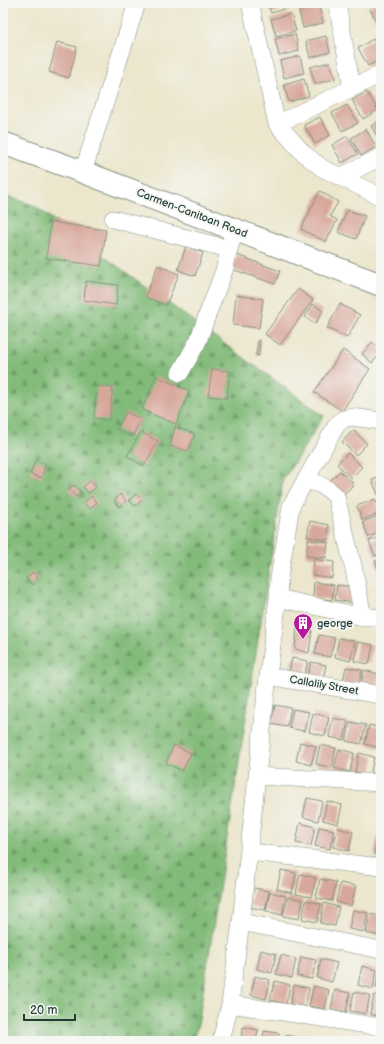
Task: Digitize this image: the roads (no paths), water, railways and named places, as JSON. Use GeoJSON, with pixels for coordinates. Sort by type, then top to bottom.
{"type":"FeatureCollection","features":[{"type":"Feature","properties":{"kind":"main road","name":"Carmen-Canitoan Road"},"geometry":{"type":"LineString","coordinates":[[3,143],[83,172],[232,239],[381,284]]}},
{"type":"Feature","properties":{"kind":"street"},"geometry":{"type":"LineString","coordinates":[[83,172],[137,3]]}},
{"type":"Feature","properties":{"kind":"street"},"geometry":{"type":"LineString","coordinates":[[250,3],[277,124],[304,154],[322,168],[381,197]]}},
{"type":"Feature","properties":{"kind":"street"},"geometry":{"type":"LineString","coordinates":[[341,5],[352,88]]}},
{"type":"Feature","properties":{"kind":"street"},"geometry":{"type":"LineString","coordinates":[[277,124],[381,74]]}},
{"type":"Feature","properties":{"kind":"street"},"geometry":{"type":"LineString","coordinates":[[340,178],[381,157]]}},
{"type":"Feature","properties":{"kind":"street"},"geometry":{"type":"LineString","coordinates":[[113,219],[232,239],[224,271],[201,334],[180,373]]}},
{"type":"Feature","properties":{"kind":"street"},"geometry":{"type":"LineString","coordinates":[[221,1041],[230,1004],[241,922],[278,598],[279,578],[291,506],[336,426],[343,419],[352,417],[381,421]]}},
{"type":"Feature","properties":{"kind":"street"},"geometry":{"type":"LineString","coordinates":[[306,480],[318,483],[336,496],[354,570],[363,617]]}},
{"type":"Feature","properties":{"kind":"street"},"geometry":{"type":"LineString","coordinates":[[278,598],[363,617],[381,617]]}},
{"type":"Feature","properties":{"kind":"street","name":"Callalily Street"},"geometry":{"type":"LineString","coordinates":[[268,676],[381,695]]}},
{"type":"Feature","properties":{"kind":"street"},"geometry":{"type":"LineString","coordinates":[[257,776],[381,783]]}},
{"type":"Feature","properties":{"kind":"street"},"geometry":{"type":"LineString","coordinates":[[249,852],[381,867]]}},
{"type":"Feature","properties":{"kind":"street"},"geometry":{"type":"LineString","coordinates":[[241,922],[381,950]]}},
{"type":"Feature","properties":{"kind":"street"},"geometry":{"type":"LineString","coordinates":[[230,1004],[381,1027]]}},
{"type":"Feature","properties":{"kind":"place","name":"george"},"geometry":{"type":"Point","coordinates":[303,640]}}]}
